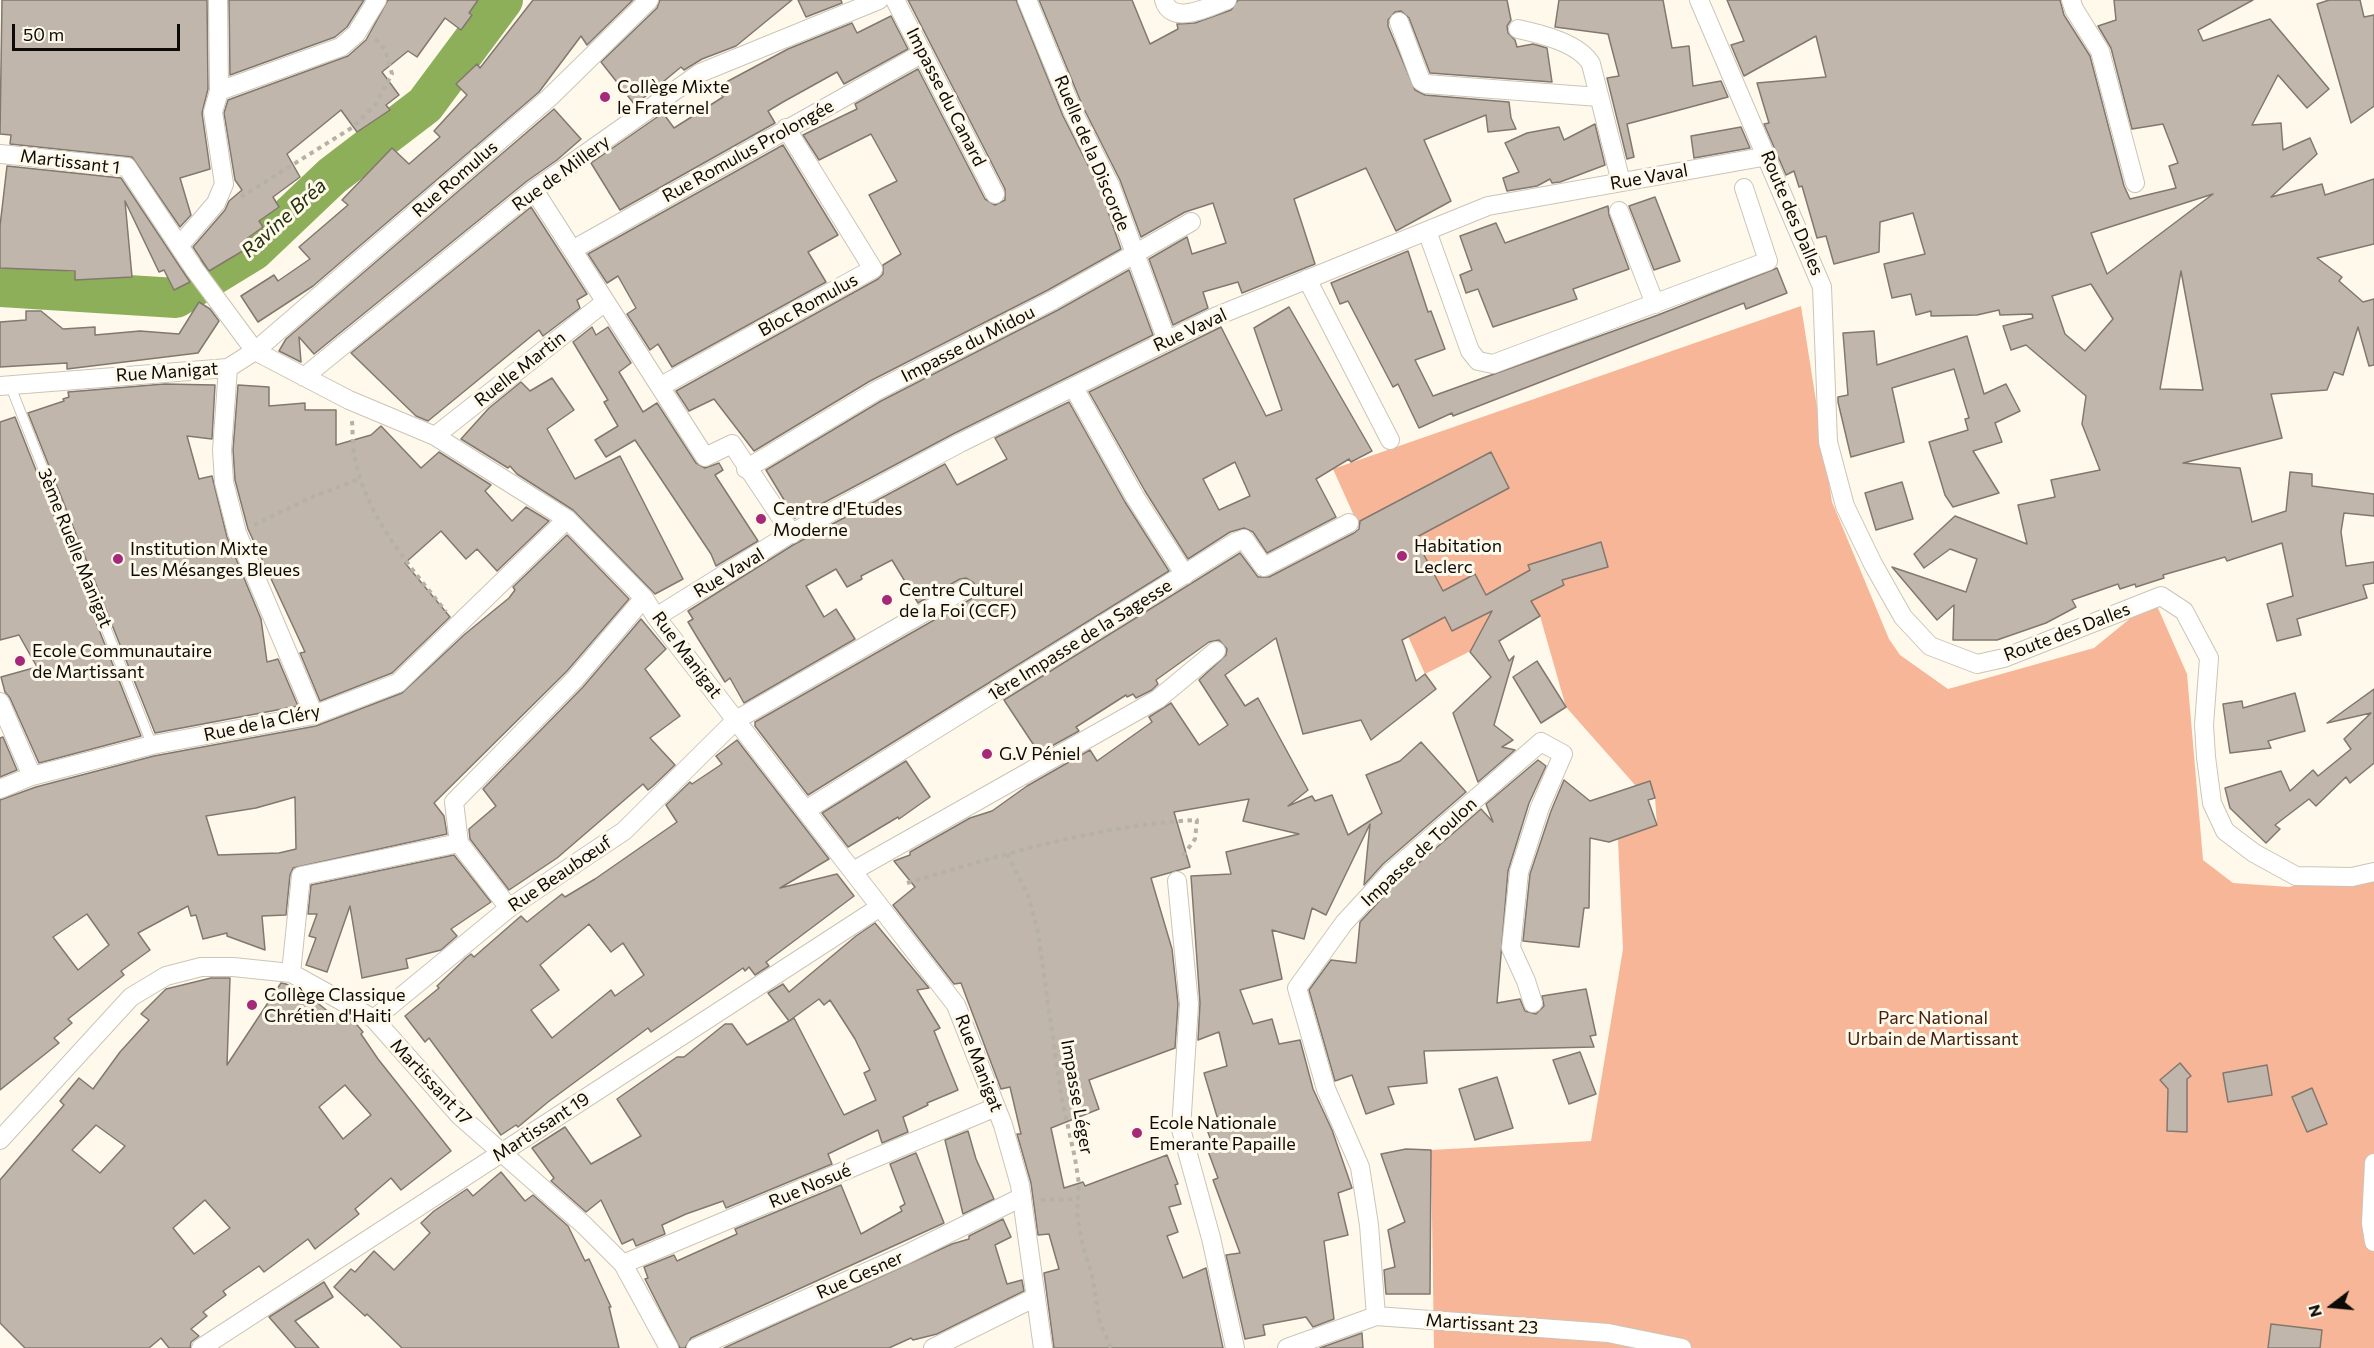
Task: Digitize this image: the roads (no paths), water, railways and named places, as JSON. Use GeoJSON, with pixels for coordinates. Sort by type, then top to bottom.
{"type":"FeatureCollection","features":[{"type":"Feature","properties":{"kind":"street"},"geometry":{"type":"LineString","coordinates":[[180,246],[216,203],[224,184],[213,112],[219,91],[218,0]]}},
{"type":"Feature","properties":{"kind":"street"},"geometry":{"type":"LineString","coordinates":[[219,91],[341,47],[351,41],[377,0]]}},
{"type":"Feature","properties":{"kind":"street","name":"Rue Romulus"},"geometry":{"type":"LineString","coordinates":[[255,351],[549,98],[650,0]]}},
{"type":"Feature","properties":{"kind":"street","name":"Rue de Millery"},"geometry":{"type":"LineString","coordinates":[[304,377],[534,190],[700,73],[879,0]]}},
{"type":"Feature","properties":{"kind":"street","name":"Impasse du Canard"},"geometry":{"type":"LineString","coordinates":[[896,0],[995,194]]}},
{"type":"Feature","properties":{"kind":"street","name":"Ruelle de la Discorde"},"geometry":{"type":"LineString","coordinates":[[1027,0],[1072,112],[1110,185],[1167,341]]}},
{"type":"Feature","properties":{"kind":"street"},"geometry":{"type":"LineString","coordinates":[[1164,0],[1165,5],[1175,13],[1185,14],[1227,0]]}},
{"type":"Feature","properties":{"kind":"street","name":"Route des Dalles"},"geometry":{"type":"LineString","coordinates":[[1699,0],[1768,156],[1822,287],[1828,442],[1845,506],[1873,564],[1903,617],[1930,646],[1977,664],[2004,658],[2161,596],[2184,611],[2209,658],[2204,725],[2206,757],[2212,803],[2225,831],[2254,853],[2296,876],[2352,877],[2374,872]]}},
{"type":"Feature","properties":{"kind":"street"},"geometry":{"type":"LineString","coordinates":[[2071,0],[2074,9],[2100,51],[2135,183]]}},
{"type":"Feature","properties":{"kind":"street"},"geometry":{"type":"LineString","coordinates":[[1399,22],[1421,81],[1426,84],[1599,97]]}},
{"type":"Feature","properties":{"kind":"street"},"geometry":{"type":"LineString","coordinates":[[1518,29],[1537,33],[1585,53],[1591,64],[1621,182]]}},
{"type":"Feature","properties":{"kind":"street","name":"Rue Romulus Prolongée"},"geometry":{"type":"LineString","coordinates":[[574,249],[922,53]]}},
{"type":"Feature","properties":{"kind":"street","name":"Bloc Romulus"},"geometry":{"type":"LineString","coordinates":[[661,386],[873,269],[786,129]]}},
{"type":"Feature","properties":{"kind":"street","name":"Martissant 1"},"geometry":{"type":"LineString","coordinates":[[0,154],[127,167],[195,270],[210,286],[255,351]]}},
{"type":"Feature","properties":{"kind":"street","name":"Rue Vaval"},"geometry":{"type":"LineString","coordinates":[[656,617],[792,534],[960,443],[1216,316],[1488,206],[1768,156]]}},
{"type":"Feature","properties":{"kind":"street"},"geometry":{"type":"LineString","coordinates":[[1427,231],[1470,351],[1478,362],[1493,364],[1768,261],[1744,188]]}},
{"type":"Feature","properties":{"kind":"street"},"geometry":{"type":"LineString","coordinates":[[534,190],[574,249],[604,302],[661,386],[705,457],[732,444],[746,469],[792,534]]}},
{"type":"Feature","properties":{"kind":"street"},"geometry":{"type":"LineString","coordinates":[[1618,211],[1655,304]]}},
{"type":"Feature","properties":{"kind":"street","name":"Impasse du Midou"},"geometry":{"type":"LineString","coordinates":[[746,469],[876,391],[1053,300],[1191,222]]}},
{"type":"Feature","properties":{"kind":"street"},"geometry":{"type":"LineString","coordinates":[[1307,279],[1390,440]]}},
{"type":"Feature","properties":{"kind":"street","name":"Ruelle Martin"},"geometry":{"type":"LineString","coordinates":[[435,436],[604,302]]}},
{"type":"Feature","properties":{"kind":"street","name":"Rue Manigat"},"geometry":{"type":"LineString","coordinates":[[5,385],[228,368],[255,351],[349,400],[435,436],[567,519],[645,598],[656,617],[957,1005],[996,1107],[1022,1197],[1043,1348]]}},
{"type":"Feature","properties":{"kind":"street"},"geometry":{"type":"LineString","coordinates":[[228,368],[222,450],[224,482],[237,533],[314,715]]}},
{"type":"Feature","properties":{"kind":"street"},"geometry":{"type":"LineString","coordinates":[[1074,388],[1135,497],[1185,575]]}},
{"type":"Feature","properties":{"kind":"street","name":"Rue de la Cléry"},"geometry":{"type":"LineString","coordinates":[[0,789],[32,777],[152,745],[314,715],[398,682],[567,519]]}},
{"type":"Feature","properties":{"kind":"street","name":"1ère Impasse de la Sagesse"},"geometry":{"type":"LineString","coordinates":[[806,810],[1244,539],[1264,567],[1349,523]]}},
{"type":"Feature","properties":{"kind":"street","name":"Rue Beaubœuf"},"geometry":{"type":"LineString","coordinates":[[374,1019],[509,908],[624,831],[736,720],[965,589]]}},
{"type":"Feature","properties":{"kind":"street"},"geometry":{"type":"LineString","coordinates":[[509,908],[459,843],[454,802],[575,679],[645,598]]}},
{"type":"Feature","properties":{"kind":"street"},"geometry":{"type":"LineString","coordinates":[[853,871],[1158,699],[1216,651]]}},
{"type":"Feature","properties":{"kind":"street"},"geometry":{"type":"LineString","coordinates":[[0,702],[32,777]]}},
{"type":"Feature","properties":{"kind":"street","name":"Impasse de Toulon"},"geometry":{"type":"LineString","coordinates":[[1376,1316],[1369,1225],[1360,1167],[1326,1089],[1297,987],[1344,923],[1390,873],[1541,742],[1563,754],[1540,807],[1520,872],[1511,948],[1533,1003]]}},
{"type":"Feature","properties":{"kind":"street"},"geometry":{"type":"LineString","coordinates":[[291,973],[301,876],[459,843]]}},
{"type":"Feature","properties":{"kind":"street"},"geometry":{"type":"LineString","coordinates":[[1177,881],[1189,1005],[1180,1129],[1210,1238],[1235,1348]]}},
{"type":"Feature","properties":{"kind":"street","name":"Martissant 19"},"geometry":{"type":"LineString","coordinates":[[201,1348],[880,907]]}},
{"type":"Feature","properties":{"kind":"street","name":"Martissant 17"},"geometry":{"type":"LineString","coordinates":[[0,1140],[131,997],[166,976],[201,967],[233,967],[291,973],[374,1019],[460,1116],[623,1264],[669,1348]]}},
{"type":"Feature","properties":{"kind":"street","name":"Rue Nosué"},"geometry":{"type":"LineString","coordinates":[[623,1264],[996,1107]]}},
{"type":"Feature","properties":{"kind":"street"},"geometry":{"type":"LineString","coordinates":[[2374,1163],[2371,1223],[2374,1242]]}},
{"type":"Feature","properties":{"kind":"street","name":"Rue Gesner"},"geometry":{"type":"LineString","coordinates":[[696,1348],[905,1255],[1022,1197]]}},
{"type":"Feature","properties":{"kind":"street"},"geometry":{"type":"LineString","coordinates":[[933,1348],[1036,1297]]}},
{"type":"Feature","properties":{"kind":"street","name":"Martissant 23"},"geometry":{"type":"LineString","coordinates":[[1287,1348],[1376,1316],[1608,1333],[1682,1348]]}},
{"type":"Feature","properties":{"kind":"lane","name":"3ème Ruelle Manigat"},"geometry":{"type":"LineString","coordinates":[[5,385],[152,745]]}},
{"type":"Feature","properties":{"kind":"waterway","name":"Ravine Bréa"},"geometry":{"type":"LineString","coordinates":[[0,287],[176,298],[253,251],[332,176],[425,105],[503,0]]}},
{"type":"Feature","properties":{"kind":"place","name":"Collège Mixte le Fraternel"},"geometry":{"type":"Point","coordinates":[605,97]}},
{"type":"Feature","properties":{"kind":"place","name":"Centre d'Etudes Moderne"},"geometry":{"type":"Point","coordinates":[761,519]}},
{"type":"Feature","properties":{"kind":"place","name":"Habitation Leclerc"},"geometry":{"type":"Point","coordinates":[1402,556]}},
{"type":"Feature","properties":{"kind":"place","name":"Institution Mixte Les Mésanges Bleues"},"geometry":{"type":"Point","coordinates":[118,559]}},
{"type":"Feature","properties":{"kind":"place","name":"Centre Culturel de la Foi (CCF)"},"geometry":{"type":"Point","coordinates":[887,600]}},
{"type":"Feature","properties":{"kind":"place","name":"Ecole Communautaire de Martissant"},"geometry":{"type":"Point","coordinates":[20,661]}},
{"type":"Feature","properties":{"kind":"place","name":"G.V Péniel"},"geometry":{"type":"Point","coordinates":[987,754]}},
{"type":"Feature","properties":{"kind":"place","name":"Collège Classique Chrétien d'Haiti"},"geometry":{"type":"Point","coordinates":[252,1005]}},
{"type":"Feature","properties":{"kind":"place","name":"Ecole Nationale Emerante Papaille"},"geometry":{"type":"Point","coordinates":[1137,1133]}},
{"type":"Feature","properties":{"kind":"park label","name":"Parc National Urbain de Martissant"},"geometry":{"type":"Point","coordinates":[1933,1028]}}]}
